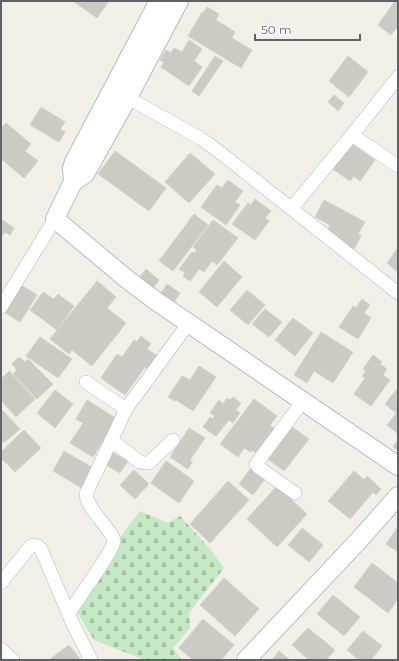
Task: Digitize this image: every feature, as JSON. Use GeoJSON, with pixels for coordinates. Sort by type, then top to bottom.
{"type":"FeatureCollection","features":[{"type":"Feature","properties":{"kind":"street"},"geometry":{"type":"LineString","coordinates":[[1,307],[55,219],[72,182],[72,168],[74,162],[159,1]]}},
{"type":"Feature","properties":{"kind":"street"},"geometry":{"type":"LineString","coordinates":[[72,182],[85,174],[179,1]]}},
{"type":"Feature","properties":{"kind":"street"},"geometry":{"type":"LineString","coordinates":[[291,209],[398,78]]}},
{"type":"Feature","properties":{"kind":"street"},"geometry":{"type":"LineString","coordinates":[[112,90],[128,97],[200,138],[398,293]]}},
{"type":"Feature","properties":{"kind":"street"},"geometry":{"type":"LineString","coordinates":[[352,135],[398,166]]}},
{"type":"Feature","properties":{"kind":"street"},"geometry":{"type":"LineString","coordinates":[[55,219],[128,280],[188,324],[398,466]]}},
{"type":"Feature","properties":{"kind":"street"},"geometry":{"type":"LineString","coordinates":[[68,614],[114,541],[108,528],[89,504],[86,494],[126,409],[188,324]]}},
{"type":"Feature","properties":{"kind":"street"},"geometry":{"type":"LineString","coordinates":[[86,382],[126,409]]}},
{"type":"Feature","properties":{"kind":"street"},"geometry":{"type":"LineString","coordinates":[[295,493],[258,467],[256,464],[303,402]]}},
{"type":"Feature","properties":{"kind":"street"},"geometry":{"type":"LineString","coordinates":[[111,440],[140,462],[145,463],[149,463],[173,440]]}},
{"type":"Feature","properties":{"kind":"street"},"geometry":{"type":"LineString","coordinates":[[246,660],[398,496]]}},
{"type":"Feature","properties":{"kind":"street"},"geometry":{"type":"LineString","coordinates":[[1,583],[29,548],[33,545],[38,546],[41,549],[68,614],[91,660]]}},
{"type":"Feature","properties":{"kind":"street"},"geometry":{"type":"LineString","coordinates":[[1,649],[13,660]]}},
{"type":"Feature","properties":{"kind":"green space"},"geometry":{"type":"Polygon","coordinates":[[[140,511],[168,523],[180,516],[209,548],[224,568],[189,613],[190,628],[173,648],[182,660],[145,660],[94,640],[77,612],[121,536],[140,511]]]}},
{"type":"Feature","properties":{"kind":"building"},"geometry":{"type":"Polygon","coordinates":[[[73,1],[109,1],[97,18],[73,1]]]}},
{"type":"Feature","properties":{"kind":"building"},"geometry":{"type":"Polygon","coordinates":[[[395,1],[398,1],[398,26],[391,35],[378,25],[395,1]]]}},
{"type":"Feature","properties":{"kind":"building"},"geometry":{"type":"Polygon","coordinates":[[[207,7],[219,14],[216,20],[235,32],[232,38],[252,50],[241,68],[188,36],[202,12],[203,13],[207,7]]]}},
{"type":"Feature","properties":{"kind":"building"},"geometry":{"type":"Polygon","coordinates":[[[189,40],[202,49],[194,61],[202,67],[189,86],[161,67],[164,62],[160,60],[166,50],[171,53],[174,48],[182,52],[189,40]]]}},
{"type":"Feature","properties":{"kind":"building"},"geometry":{"type":"Polygon","coordinates":[[[215,56],[223,61],[199,96],[192,91],[215,56]]]}},
{"type":"Feature","properties":{"kind":"building"},"geometry":{"type":"Polygon","coordinates":[[[348,56],[368,72],[349,97],[329,81],[348,56]]]}},
{"type":"Feature","properties":{"kind":"building"},"geometry":{"type":"Polygon","coordinates":[[[334,95],[344,103],[338,111],[328,102],[334,95]]]}},
{"type":"Feature","properties":{"kind":"building"},"geometry":{"type":"Polygon","coordinates":[[[41,107],[65,122],[60,129],[65,132],[59,142],[30,125],[41,107]]]}},
{"type":"Feature","properties":{"kind":"building"},"geometry":{"type":"Polygon","coordinates":[[[6,123],[31,144],[25,151],[38,161],[24,178],[1,159],[1,129],[6,123]]]}},
{"type":"Feature","properties":{"kind":"building"},"geometry":{"type":"Polygon","coordinates":[[[349,142],[375,160],[360,181],[354,176],[350,181],[331,168],[349,142]]]}},
{"type":"Feature","properties":{"kind":"building"},"geometry":{"type":"Polygon","coordinates":[[[115,151],[166,188],[149,211],[98,174],[115,151]]]}},
{"type":"Feature","properties":{"kind":"building"},"geometry":{"type":"Polygon","coordinates":[[[190,153],[215,174],[189,203],[165,182],[190,153]]]}},
{"type":"Feature","properties":{"kind":"building"},"geometry":{"type":"Polygon","coordinates":[[[228,180],[243,191],[235,202],[240,205],[226,225],[201,207],[217,185],[222,188],[228,180]]]}},
{"type":"Feature","properties":{"kind":"building"},"geometry":{"type":"Polygon","coordinates":[[[255,199],[271,211],[265,218],[269,221],[255,240],[232,224],[248,203],[251,205],[255,199]]]}},
{"type":"Feature","properties":{"kind":"building"},"geometry":{"type":"Polygon","coordinates":[[[324,200],[365,222],[358,234],[361,236],[353,251],[338,243],[340,239],[327,231],[330,225],[315,217],[324,200]]]}},
{"type":"Feature","properties":{"kind":"building"},"geometry":{"type":"Polygon","coordinates":[[[194,214],[208,225],[173,271],[159,261],[194,214]]]}},
{"type":"Feature","properties":{"kind":"building"},"geometry":{"type":"Polygon","coordinates":[[[1,219],[14,228],[10,235],[5,232],[1,237],[1,219]]]}},
{"type":"Feature","properties":{"kind":"building"},"geometry":{"type":"Polygon","coordinates":[[[213,220],[238,238],[217,265],[212,261],[204,272],[199,269],[190,281],[183,276],[185,273],[179,269],[192,252],[195,253],[197,250],[193,247],[213,220]]]}},
{"type":"Feature","properties":{"kind":"building"},"geometry":{"type":"Polygon","coordinates":[[[398,248],[398,272],[387,263],[398,248]]]}},
{"type":"Feature","properties":{"kind":"building"},"geometry":{"type":"Polygon","coordinates":[[[224,261],[242,277],[217,307],[199,292],[224,261]]]}},
{"type":"Feature","properties":{"kind":"building"},"geometry":{"type":"Polygon","coordinates":[[[146,269],[159,280],[153,288],[140,277],[146,269]]]}},
{"type":"Feature","properties":{"kind":"building"},"geometry":{"type":"Polygon","coordinates":[[[97,281],[116,297],[107,308],[126,323],[92,366],[72,350],[69,354],[50,339],[97,281]]]}},
{"type":"Feature","properties":{"kind":"building"},"geometry":{"type":"Polygon","coordinates":[[[167,284],[180,293],[174,302],[161,293],[167,284]]]}},
{"type":"Feature","properties":{"kind":"building"},"geometry":{"type":"Polygon","coordinates":[[[21,285],[37,295],[20,322],[4,312],[21,285]]]}},
{"type":"Feature","properties":{"kind":"building"},"geometry":{"type":"Polygon","coordinates":[[[247,290],[265,305],[248,325],[230,310],[247,290]]]}},
{"type":"Feature","properties":{"kind":"building"},"geometry":{"type":"Polygon","coordinates":[[[43,292],[54,299],[58,294],[74,306],[57,330],[30,310],[43,292]]]}},
{"type":"Feature","properties":{"kind":"building"},"geometry":{"type":"Polygon","coordinates":[[[362,299],[370,305],[364,313],[371,318],[358,339],[339,327],[353,306],[356,308],[362,299]]]}},
{"type":"Feature","properties":{"kind":"building"},"geometry":{"type":"Polygon","coordinates":[[[265,309],[282,322],[269,337],[252,324],[265,309]]]}},
{"type":"Feature","properties":{"kind":"building"},"geometry":{"type":"Polygon","coordinates":[[[293,318],[313,333],[295,356],[275,340],[293,318]]]}},
{"type":"Feature","properties":{"kind":"building"},"geometry":{"type":"Polygon","coordinates":[[[321,332],[353,352],[333,383],[314,371],[307,383],[294,375],[321,332]]]}},
{"type":"Feature","properties":{"kind":"building"},"geometry":{"type":"Polygon","coordinates":[[[141,336],[151,344],[147,349],[158,356],[149,370],[145,367],[125,395],[101,378],[117,354],[122,357],[134,340],[137,342],[141,336]]]}},
{"type":"Feature","properties":{"kind":"building"},"geometry":{"type":"Polygon","coordinates":[[[40,337],[72,359],[58,378],[26,356],[40,337]]]}},
{"type":"Feature","properties":{"kind":"building"},"geometry":{"type":"Polygon","coordinates":[[[373,355],[382,362],[380,364],[387,369],[383,375],[390,380],[371,406],[354,394],[365,378],[362,376],[366,371],[363,369],[373,355]]]}},
{"type":"Feature","properties":{"kind":"building"},"geometry":{"type":"Polygon","coordinates":[[[19,357],[25,362],[28,359],[53,384],[37,399],[13,374],[17,370],[12,364],[19,357]]]}},
{"type":"Feature","properties":{"kind":"building"},"geometry":{"type":"Polygon","coordinates":[[[199,366],[216,377],[193,411],[176,400],[175,401],[168,397],[182,376],[190,380],[199,366]]]}},
{"type":"Feature","properties":{"kind":"building"},"geometry":{"type":"Polygon","coordinates":[[[9,371],[35,399],[16,417],[1,400],[1,379],[9,371]]]}},
{"type":"Feature","properties":{"kind":"building"},"geometry":{"type":"Polygon","coordinates":[[[398,388],[398,411],[396,413],[385,404],[398,388]]]}},
{"type":"Feature","properties":{"kind":"building"},"geometry":{"type":"Polygon","coordinates":[[[55,390],[73,404],[55,428],[37,413],[55,390]]]}},
{"type":"Feature","properties":{"kind":"building"},"geometry":{"type":"Polygon","coordinates":[[[233,397],[241,403],[236,410],[240,413],[233,423],[229,420],[216,436],[203,427],[210,417],[213,419],[214,416],[210,413],[219,400],[223,404],[227,398],[230,400],[233,397]]]}},
{"type":"Feature","properties":{"kind":"building"},"geometry":{"type":"Polygon","coordinates":[[[254,399],[277,416],[270,425],[275,429],[257,454],[252,450],[251,452],[244,448],[238,457],[220,444],[254,399]]]}},
{"type":"Feature","properties":{"kind":"building"},"geometry":{"type":"Polygon","coordinates":[[[87,400],[117,419],[93,457],[70,443],[83,423],[76,419],[87,400]]]}},
{"type":"Feature","properties":{"kind":"building"},"geometry":{"type":"Polygon","coordinates":[[[1,409],[20,429],[1,444],[1,409]]]}},
{"type":"Feature","properties":{"kind":"building"},"geometry":{"type":"Polygon","coordinates":[[[397,413],[398,414],[398,434],[387,425],[397,413]]]}},
{"type":"Feature","properties":{"kind":"building"},"geometry":{"type":"Polygon","coordinates":[[[288,424],[309,439],[284,471],[264,456],[288,424]]]}},
{"type":"Feature","properties":{"kind":"building"},"geometry":{"type":"Polygon","coordinates":[[[189,428],[205,438],[190,460],[192,462],[188,469],[170,457],[189,428]]]}},
{"type":"Feature","properties":{"kind":"building"},"geometry":{"type":"Polygon","coordinates":[[[24,430],[41,448],[15,472],[1,458],[1,452],[24,430]]]}},
{"type":"Feature","properties":{"kind":"building"},"geometry":{"type":"Polygon","coordinates":[[[398,440],[398,450],[393,447],[398,440]]]}},
{"type":"Feature","properties":{"kind":"building"},"geometry":{"type":"Polygon","coordinates":[[[64,451],[93,468],[82,488],[53,471],[64,451]]]}},
{"type":"Feature","properties":{"kind":"building"},"geometry":{"type":"Polygon","coordinates":[[[110,451],[128,461],[120,473],[103,463],[110,451]]]}},
{"type":"Feature","properties":{"kind":"building"},"geometry":{"type":"Polygon","coordinates":[[[166,461],[194,481],[179,503],[151,483],[166,461]]]}},
{"type":"Feature","properties":{"kind":"building"},"geometry":{"type":"Polygon","coordinates":[[[251,468],[265,479],[253,495],[239,484],[251,468]]]}},
{"type":"Feature","properties":{"kind":"building"},"geometry":{"type":"Polygon","coordinates":[[[134,470],[149,484],[135,499],[120,485],[134,470]]]}},
{"type":"Feature","properties":{"kind":"building"},"geometry":{"type":"Polygon","coordinates":[[[354,471],[364,480],[367,476],[381,489],[376,495],[373,492],[350,519],[328,501],[354,471]]]}},
{"type":"Feature","properties":{"kind":"building"},"geometry":{"type":"Polygon","coordinates":[[[228,481],[249,500],[210,543],[190,524],[228,481]]]}},
{"type":"Feature","properties":{"kind":"building"},"geometry":{"type":"Polygon","coordinates":[[[277,486],[307,514],[277,547],[247,519],[277,486]]]}},
{"type":"Feature","properties":{"kind":"building"},"geometry":{"type":"Polygon","coordinates":[[[398,527],[398,552],[386,544],[398,527]]]}},
{"type":"Feature","properties":{"kind":"building"},"geometry":{"type":"Polygon","coordinates":[[[302,528],[323,545],[309,562],[288,545],[302,528]]]}},
{"type":"Feature","properties":{"kind":"building"},"geometry":{"type":"Polygon","coordinates":[[[372,563],[398,583],[398,599],[388,613],[354,587],[372,563]]]}},
{"type":"Feature","properties":{"kind":"building"},"geometry":{"type":"Polygon","coordinates":[[[224,578],[259,609],[235,636],[200,605],[224,578]]]}},
{"type":"Feature","properties":{"kind":"building"},"geometry":{"type":"Polygon","coordinates":[[[333,595],[360,617],[344,636],[317,614],[333,595]]]}},
{"type":"Feature","properties":{"kind":"building"},"geometry":{"type":"Polygon","coordinates":[[[203,619],[234,645],[221,660],[193,660],[179,648],[203,619]]]}},
{"type":"Feature","properties":{"kind":"building"},"geometry":{"type":"Polygon","coordinates":[[[308,628],[335,650],[326,660],[309,660],[292,645],[308,628]]]}},
{"type":"Feature","properties":{"kind":"building"},"geometry":{"type":"Polygon","coordinates":[[[363,631],[382,646],[371,660],[359,660],[347,650],[363,631]]]}},
{"type":"Feature","properties":{"kind":"building"},"geometry":{"type":"Polygon","coordinates":[[[69,645],[81,660],[49,660],[69,645]]]}},
{"type":"Feature","properties":{"kind":"building"},"geometry":{"type":"Polygon","coordinates":[[[279,651],[290,660],[272,660],[279,651]]]}}]}
